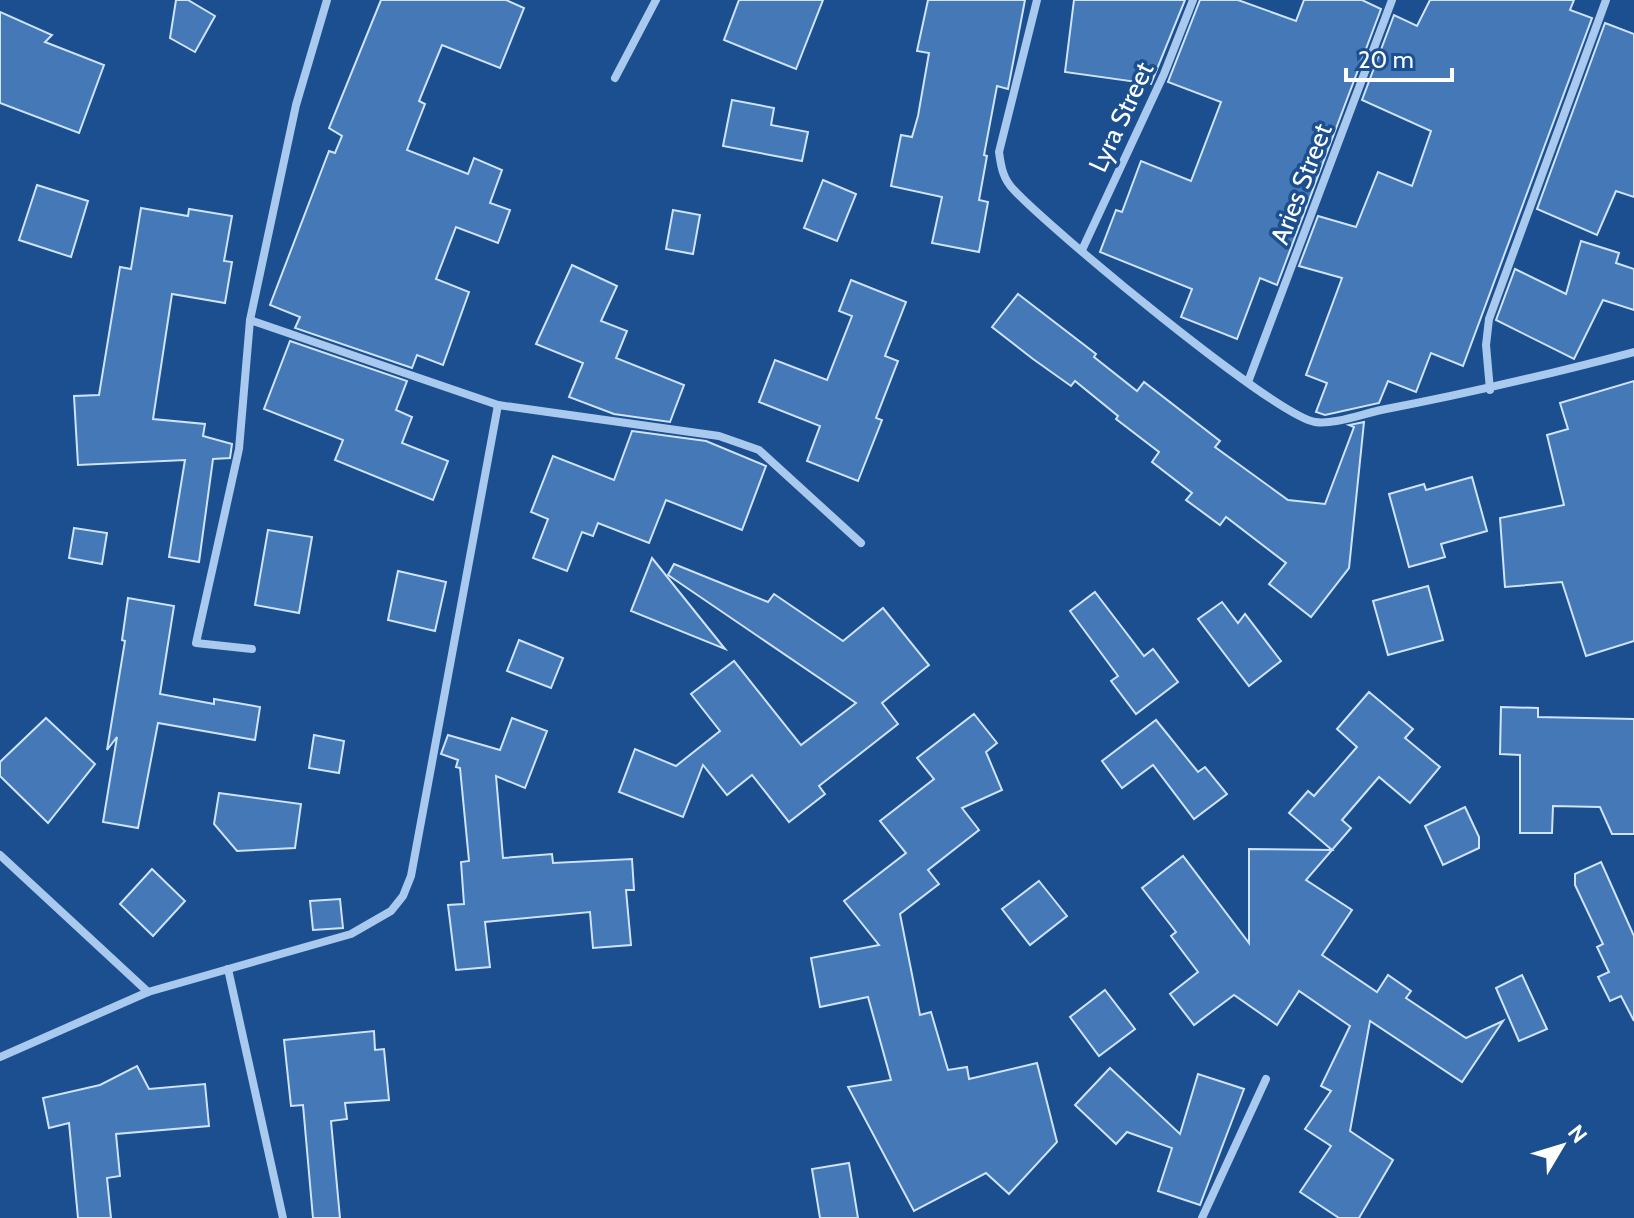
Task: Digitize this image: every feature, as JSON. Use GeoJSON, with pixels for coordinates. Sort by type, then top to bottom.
{"type":"FeatureCollection","features":[{"type":"Feature","properties":{"kind":"street"},"geometry":{"type":"LineString","coordinates":[[252,649],[196,643],[239,449],[250,320],[296,105],[327,0]]}},
{"type":"Feature","properties":{"kind":"street"},"geometry":{"type":"LineString","coordinates":[[615,78],[656,0]]}},
{"type":"Feature","properties":{"kind":"street"},"geometry":{"type":"LineString","coordinates":[[1037,0],[999,152],[1001,171],[1013,189],[1082,250],[1248,382],[1286,408],[1316,422],[1490,390],[1634,352]]}},
{"type":"Feature","properties":{"kind":"street","name":"Lyra Street"},"geometry":{"type":"LineString","coordinates":[[1082,250],[1164,74],[1193,0]]}},
{"type":"Feature","properties":{"kind":"street","name":"Aries Street"},"geometry":{"type":"LineString","coordinates":[[1248,382],[1392,0]]}},
{"type":"Feature","properties":{"kind":"street"},"geometry":{"type":"LineString","coordinates":[[1490,390],[1486,345],[1489,319],[1606,0]]}},
{"type":"Feature","properties":{"kind":"street"},"geometry":{"type":"LineString","coordinates":[[250,320],[498,405],[719,436],[759,450],[861,543]]}},
{"type":"Feature","properties":{"kind":"street"},"geometry":{"type":"LineString","coordinates":[[0,1057],[148,992],[351,934],[391,911],[403,896],[411,876],[498,405]]}},
{"type":"Feature","properties":{"kind":"street"},"geometry":{"type":"LineString","coordinates":[[0,855],[148,992]]}},
{"type":"Feature","properties":{"kind":"street"},"geometry":{"type":"LineString","coordinates":[[228,969],[283,1218]]}},
{"type":"Feature","properties":{"kind":"street"},"geometry":{"type":"LineString","coordinates":[[1202,1218],[1266,1079]]}},
{"type":"Feature","properties":{"kind":"building"},"geometry":{"type":"Polygon","coordinates":[[[176,0],[188,0],[215,16],[195,52],[170,38],[176,0]]]}},
{"type":"Feature","properties":{"kind":"building"},"geometry":{"type":"Polygon","coordinates":[[[381,0],[506,0],[524,8],[500,68],[442,45],[419,101],[425,104],[407,150],[468,174],[474,158],[502,170],[490,203],[510,210],[498,243],[456,227],[436,279],[469,292],[443,365],[417,355],[412,368],[295,328],[300,317],[270,305],[329,151],[335,153],[342,136],[329,128],[381,0]]]}},
{"type":"Feature","properties":{"kind":"building"},"geometry":{"type":"Polygon","coordinates":[[[739,0],[823,0],[796,69],[724,40],[739,0]]]}},
{"type":"Feature","properties":{"kind":"building"},"geometry":{"type":"Polygon","coordinates":[[[928,0],[1025,0],[1008,89],[997,86],[984,155],[987,156],[979,200],[988,202],[979,252],[932,243],[942,197],[891,186],[901,135],[912,137],[918,116],[929,53],[917,51],[928,0]]]}},
{"type":"Feature","properties":{"kind":"building"},"geometry":{"type":"Polygon","coordinates":[[[1074,0],[1185,0],[1151,84],[1065,72],[1074,0]]]}},
{"type":"Feature","properties":{"kind":"building"},"geometry":{"type":"Polygon","coordinates":[[[1200,0],[1238,0],[1296,21],[1304,0],[1362,0],[1381,9],[1277,285],[1260,278],[1237,339],[1181,317],[1192,289],[1100,252],[1116,210],[1122,212],[1141,161],[1191,181],[1221,102],[1168,82],[1200,0]]]}},
{"type":"Feature","properties":{"kind":"building"},"geometry":{"type":"Polygon","coordinates":[[[1430,0],[1574,0],[1570,10],[1592,18],[1463,366],[1431,353],[1416,392],[1388,381],[1379,403],[1325,415],[1316,412],[1327,383],[1306,375],[1342,278],[1299,266],[1318,216],[1356,227],[1378,172],[1412,186],[1431,131],[1362,100],[1394,15],[1417,26],[1430,0]]]}},
{"type":"Feature","properties":{"kind":"building"},"geometry":{"type":"Polygon","coordinates":[[[0,12],[52,35],[45,42],[104,65],[79,133],[0,103],[0,12]]]}},
{"type":"Feature","properties":{"kind":"building"},"geometry":{"type":"Polygon","coordinates":[[[1605,23],[1634,34],[1634,197],[1616,191],[1597,235],[1537,209],[1605,23]]]}},
{"type":"Feature","properties":{"kind":"building"},"geometry":{"type":"Polygon","coordinates":[[[732,100],[774,108],[771,125],[808,132],[802,161],[723,146],[732,100]]]}},
{"type":"Feature","properties":{"kind":"building"},"geometry":{"type":"Polygon","coordinates":[[[823,180],[856,194],[837,241],[804,228],[823,180]]]}},
{"type":"Feature","properties":{"kind":"building"},"geometry":{"type":"Polygon","coordinates":[[[37,185],[88,201],[71,257],[19,240],[37,185]]]}},
{"type":"Feature","properties":{"kind":"building"},"geometry":{"type":"Polygon","coordinates":[[[141,208],[188,216],[189,209],[232,216],[224,261],[232,262],[225,303],[172,294],[153,419],[205,424],[203,436],[232,444],[230,458],[213,459],[199,562],[169,557],[185,460],[78,465],[74,396],[99,395],[120,267],[131,269],[141,208]]]}},
{"type":"Feature","properties":{"kind":"building"},"geometry":{"type":"Polygon","coordinates":[[[673,210],[700,215],[693,254],[666,249],[673,210]]]}},
{"type":"Feature","properties":{"kind":"building"},"geometry":{"type":"Polygon","coordinates":[[[1581,241],[1619,253],[1616,263],[1634,269],[1634,310],[1603,300],[1574,359],[1496,320],[1515,269],[1566,294],[1581,241]]]}},
{"type":"Feature","properties":{"kind":"building"},"geometry":{"type":"Polygon","coordinates":[[[572,265],[617,286],[601,321],[627,331],[616,358],[684,385],[670,422],[614,414],[569,397],[583,363],[536,344],[572,265]]]}},
{"type":"Feature","properties":{"kind":"building"},"geometry":{"type":"Polygon","coordinates":[[[851,280],[906,302],[885,356],[898,361],[876,418],[882,420],[858,481],[807,461],[820,426],[759,402],[775,360],[827,380],[852,316],[839,311],[851,280]]]}},
{"type":"Feature","properties":{"kind":"building"},"geometry":{"type":"Polygon","coordinates":[[[1018,294],[1096,354],[1094,357],[1137,391],[1144,382],[1220,441],[1215,447],[1288,500],[1325,504],[1354,427],[1349,425],[1364,422],[1349,568],[1311,617],[1269,584],[1286,563],[1226,517],[1220,525],[1186,500],[1192,493],[1152,462],[1159,452],[1116,419],[1118,416],[1075,381],[1071,386],[992,327],[1018,294]]]}},
{"type":"Feature","properties":{"kind":"building"},"geometry":{"type":"Polygon","coordinates":[[[290,341],[407,381],[396,410],[412,417],[402,443],[448,461],[433,500],[335,460],[343,440],[264,409],[290,341]]]}},
{"type":"Feature","properties":{"kind":"building"},"geometry":{"type":"Polygon","coordinates":[[[1634,381],[1634,641],[1586,656],[1562,582],[1505,587],[1500,518],[1564,505],[1547,435],[1568,429],[1560,403],[1634,381]]]}},
{"type":"Feature","properties":{"kind":"building"},"geometry":{"type":"Polygon","coordinates":[[[632,431],[706,441],[766,466],[742,530],[666,500],[649,543],[598,523],[593,536],[582,532],[567,571],[533,558],[548,519],[531,512],[553,456],[614,480],[632,431]]]}},
{"type":"Feature","properties":{"kind":"building"},"geometry":{"type":"Polygon","coordinates":[[[1472,477],[1487,531],[1441,544],[1445,557],[1409,567],[1389,494],[1424,484],[1426,490],[1472,477]]]}},
{"type":"Feature","properties":{"kind":"building"},"geometry":{"type":"Polygon","coordinates":[[[74,528],[107,533],[102,564],[69,558],[74,528]]]}},
{"type":"Feature","properties":{"kind":"building"},"geometry":{"type":"Polygon","coordinates":[[[268,530],[312,537],[299,613],[255,605],[268,530]]]}},
{"type":"Feature","properties":{"kind":"building"},"geometry":{"type":"Polygon","coordinates":[[[652,558],[725,649],[631,611],[652,558]]]}},
{"type":"Feature","properties":{"kind":"building"},"geometry":{"type":"Polygon","coordinates":[[[674,564],[768,602],[774,594],[843,641],[883,608],[929,665],[882,703],[898,724],[819,786],[825,794],[789,822],[752,775],[727,795],[703,765],[683,817],[619,792],[635,749],[676,766],[720,731],[691,694],[734,661],[801,745],[856,703],[668,575],[674,564]]]}},
{"type":"Feature","properties":{"kind":"building"},"geometry":{"type":"Polygon","coordinates":[[[398,571],[446,582],[435,631],[388,620],[398,571]]]}},
{"type":"Feature","properties":{"kind":"building"},"geometry":{"type":"Polygon","coordinates":[[[1428,586],[1443,640],[1388,655],[1373,601],[1428,586]]]}},
{"type":"Feature","properties":{"kind":"building"},"geometry":{"type":"Polygon","coordinates":[[[1095,592],[1144,656],[1153,649],[1178,682],[1136,714],[1111,681],[1118,676],[1070,611],[1095,592]]]}},
{"type":"Feature","properties":{"kind":"building"},"geometry":{"type":"Polygon","coordinates":[[[128,598],[174,606],[160,694],[214,704],[214,699],[260,707],[255,740],[158,723],[138,828],[103,822],[117,737],[107,750],[125,641],[122,640],[128,598]]]}},
{"type":"Feature","properties":{"kind":"building"},"geometry":{"type":"Polygon","coordinates":[[[1222,602],[1238,623],[1245,614],[1281,661],[1249,686],[1198,619],[1222,602]]]}},
{"type":"Feature","properties":{"kind":"building"},"geometry":{"type":"Polygon","coordinates":[[[519,640],[563,658],[551,688],[507,671],[519,640]]]}},
{"type":"Feature","properties":{"kind":"building"},"geometry":{"type":"Polygon","coordinates":[[[1369,692],[1413,729],[1405,738],[1440,767],[1410,803],[1379,777],[1342,820],[1351,828],[1332,850],[1289,813],[1308,791],[1314,796],[1357,747],[1337,729],[1369,692]]]}},
{"type":"Feature","properties":{"kind":"building"},"geometry":{"type":"Polygon","coordinates":[[[1501,707],[1538,708],[1538,717],[1634,719],[1634,834],[1612,834],[1600,807],[1553,806],[1552,833],[1520,833],[1520,755],[1500,754],[1501,707]]]}},
{"type":"Feature","properties":{"kind":"building"},"geometry":{"type":"Polygon","coordinates":[[[974,714],[997,743],[986,752],[1002,790],[962,808],[979,830],[928,870],[939,884],[900,914],[920,1015],[931,1012],[948,1070],[967,1067],[969,1079],[1037,1063],[1057,1142],[1009,1194],[986,1173],[914,1211],[848,1087],[891,1080],[868,997],[820,1007],[811,958],[879,945],[844,901],[906,853],[880,821],[934,779],[917,758],[974,714]]]}},
{"type":"Feature","properties":{"kind":"building"},"geometry":{"type":"Polygon","coordinates":[[[46,718],[95,764],[48,823],[0,776],[0,762],[46,718]]]}},
{"type":"Feature","properties":{"kind":"building"},"geometry":{"type":"Polygon","coordinates":[[[512,718],[547,731],[525,788],[496,776],[503,858],[552,854],[553,863],[632,859],[634,890],[626,890],[631,945],[593,948],[590,912],[485,922],[490,967],[456,970],[448,905],[464,904],[461,862],[469,861],[460,768],[456,767],[458,760],[441,754],[448,735],[500,750],[512,718]]]}},
{"type":"Feature","properties":{"kind":"building"},"geometry":{"type":"Polygon","coordinates":[[[1156,720],[1198,772],[1205,767],[1227,794],[1194,819],[1153,765],[1122,788],[1102,761],[1156,720]]]}},
{"type":"Feature","properties":{"kind":"building"},"geometry":{"type":"Polygon","coordinates":[[[314,735],[344,741],[339,773],[309,768],[314,735]]]}},
{"type":"Feature","properties":{"kind":"building"},"geometry":{"type":"Polygon","coordinates":[[[219,793],[301,804],[295,848],[237,851],[214,824],[219,793]]]}},
{"type":"Feature","properties":{"kind":"building"},"geometry":{"type":"Polygon","coordinates":[[[1465,807],[1479,837],[1479,848],[1443,865],[1425,826],[1465,807]]]}},
{"type":"Feature","properties":{"kind":"building"},"geometry":{"type":"Polygon","coordinates":[[[1249,849],[1332,850],[1306,880],[1352,910],[1322,955],[1377,992],[1388,975],[1411,991],[1406,998],[1466,1038],[1503,1021],[1462,1082],[1370,1021],[1350,1131],[1393,1160],[1359,1218],[1339,1218],[1300,1192],[1331,1146],[1305,1129],[1331,1091],[1321,1086],[1350,1026],[1299,991],[1277,1025],[1234,995],[1194,1025],[1170,994],[1198,972],[1171,936],[1176,932],[1142,888],[1183,856],[1249,943],[1249,849]]]}},
{"type":"Feature","properties":{"kind":"building"},"geometry":{"type":"Polygon","coordinates":[[[1601,862],[1634,936],[1634,1021],[1621,996],[1610,1001],[1598,977],[1609,972],[1597,947],[1603,944],[1575,885],[1575,874],[1601,862]]]}},
{"type":"Feature","properties":{"kind":"building"},"geometry":{"type":"Polygon","coordinates":[[[152,869],[185,901],[153,936],[120,904],[152,869]]]}},
{"type":"Feature","properties":{"kind":"building"},"geometry":{"type":"Polygon","coordinates":[[[1039,881],[1067,916],[1030,945],[1002,909],[1039,881]]]}},
{"type":"Feature","properties":{"kind":"building"},"geometry":{"type":"Polygon","coordinates":[[[340,899],[343,928],[313,930],[310,901],[340,899]]]}},
{"type":"Feature","properties":{"kind":"building"},"geometry":{"type":"Polygon","coordinates":[[[1522,975],[1547,1029],[1519,1041],[1496,988],[1522,975]]]}},
{"type":"Feature","properties":{"kind":"building"},"geometry":{"type":"Polygon","coordinates":[[[1105,990],[1135,1029],[1099,1056],[1070,1017],[1105,990]]]}},
{"type":"Feature","properties":{"kind":"building"},"geometry":{"type":"Polygon","coordinates":[[[374,1031],[375,1050],[384,1049],[389,1100],[345,1103],[347,1119],[331,1121],[340,1218],[313,1218],[303,1105],[291,1106],[284,1040],[374,1031]]]}},
{"type":"Feature","properties":{"kind":"building"},"geometry":{"type":"Polygon","coordinates":[[[137,1066],[149,1089],[205,1084],[209,1126],[116,1134],[120,1176],[107,1178],[111,1218],[78,1218],[69,1123],[49,1128],[43,1098],[100,1085],[137,1066]]]}},
{"type":"Feature","properties":{"kind":"building"},"geometry":{"type":"Polygon","coordinates":[[[1110,1068],[1180,1134],[1198,1074],[1244,1089],[1200,1205],[1158,1191],[1172,1148],[1127,1132],[1116,1144],[1075,1105],[1110,1068]]]}},
{"type":"Feature","properties":{"kind":"building"},"geometry":{"type":"Polygon","coordinates":[[[849,1163],[858,1218],[820,1218],[812,1169],[849,1163]]]}}]}
